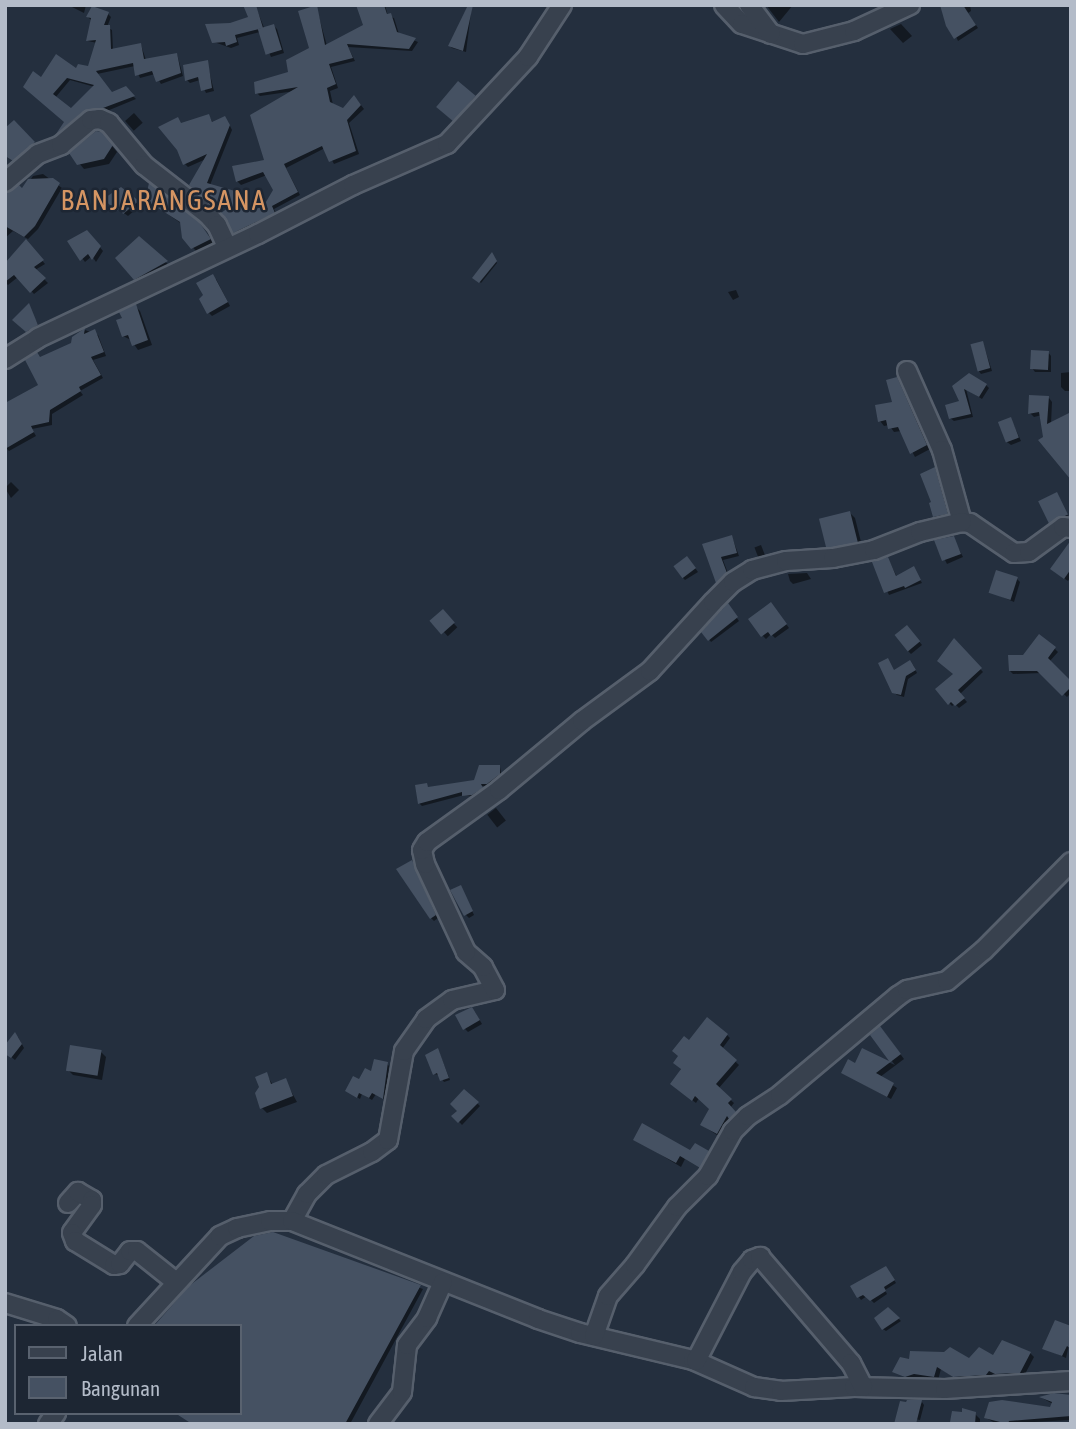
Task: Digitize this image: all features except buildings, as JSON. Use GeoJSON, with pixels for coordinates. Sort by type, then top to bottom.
{"type":"FeatureCollection","features":[{"type":"Feature","properties":{"kind":"street"},"geometry":{"type":"LineString","coordinates":[[5,359],[38,338],[227,246],[447,144],[528,57],[562,5]]}},
{"type":"Feature","properties":{"kind":"street"},"geometry":{"type":"LineString","coordinates":[[724,5],[737,21],[797,43],[811,43],[854,31],[910,5]]}},
{"type":"Feature","properties":{"kind":"street"},"geometry":{"type":"LineString","coordinates":[[749,5],[774,36]]}},
{"type":"Feature","properties":{"kind":"street"},"geometry":{"type":"LineString","coordinates":[[5,182],[38,154],[61,145],[92,120],[100,118],[109,123],[145,165],[207,214],[217,225],[227,246]]}},
{"type":"Feature","properties":{"kind":"street"},"geometry":{"type":"LineString","coordinates":[[907,371],[942,450],[962,522]]}},
{"type":"Feature","properties":{"kind":"street"},"geometry":{"type":"LineString","coordinates":[[292,1221],[307,1194],[326,1175],[372,1152],[388,1140],[404,1051],[426,1019],[452,1000],[495,989],[483,967],[466,952],[425,864],[422,850],[427,842],[499,790],[582,721],[650,671],[733,582],[752,570],[786,561],[833,558],[874,551],[920,532],[962,522],[970,523],[1014,553],[1029,552],[1063,527],[1071,528]]}},
{"type":"Feature","properties":{"kind":"street"},"geometry":{"type":"LineString","coordinates":[[594,1336],[608,1296],[677,1207],[708,1176],[733,1131],[748,1116],[780,1095],[898,996],[907,990],[947,981],[984,950],[1071,862]]}},
{"type":"Feature","properties":{"kind":"street"},"geometry":{"type":"LineString","coordinates":[[68,1203],[78,1192],[90,1196],[93,1202],[72,1233],[75,1241],[116,1265],[128,1252],[135,1250],[176,1282]]}},
{"type":"Feature","properties":{"kind":"street"},"geometry":{"type":"LineString","coordinates":[[139,1324],[220,1236],[237,1228],[270,1221],[292,1221],[538,1319],[696,1361],[754,1387],[781,1391],[863,1387],[992,1388],[1071,1381]]}},
{"type":"Feature","properties":{"kind":"street"},"geometry":{"type":"LineString","coordinates":[[696,1361],[742,1272],[752,1260],[760,1257],[851,1363],[863,1387]]}},
{"type":"Feature","properties":{"kind":"street"},"geometry":{"type":"LineString","coordinates":[[378,1424],[402,1392],[407,1345],[427,1318],[443,1282]]}},
{"type":"Feature","properties":{"kind":"street"},"geometry":{"type":"LineString","coordinates":[[5,1303],[57,1319],[64,1324]]}},
{"type":"Feature","properties":{"kind":"district","name":"BANJARANGSANA"},"geometry":{"type":"Point","coordinates":[164,200]}}]}
